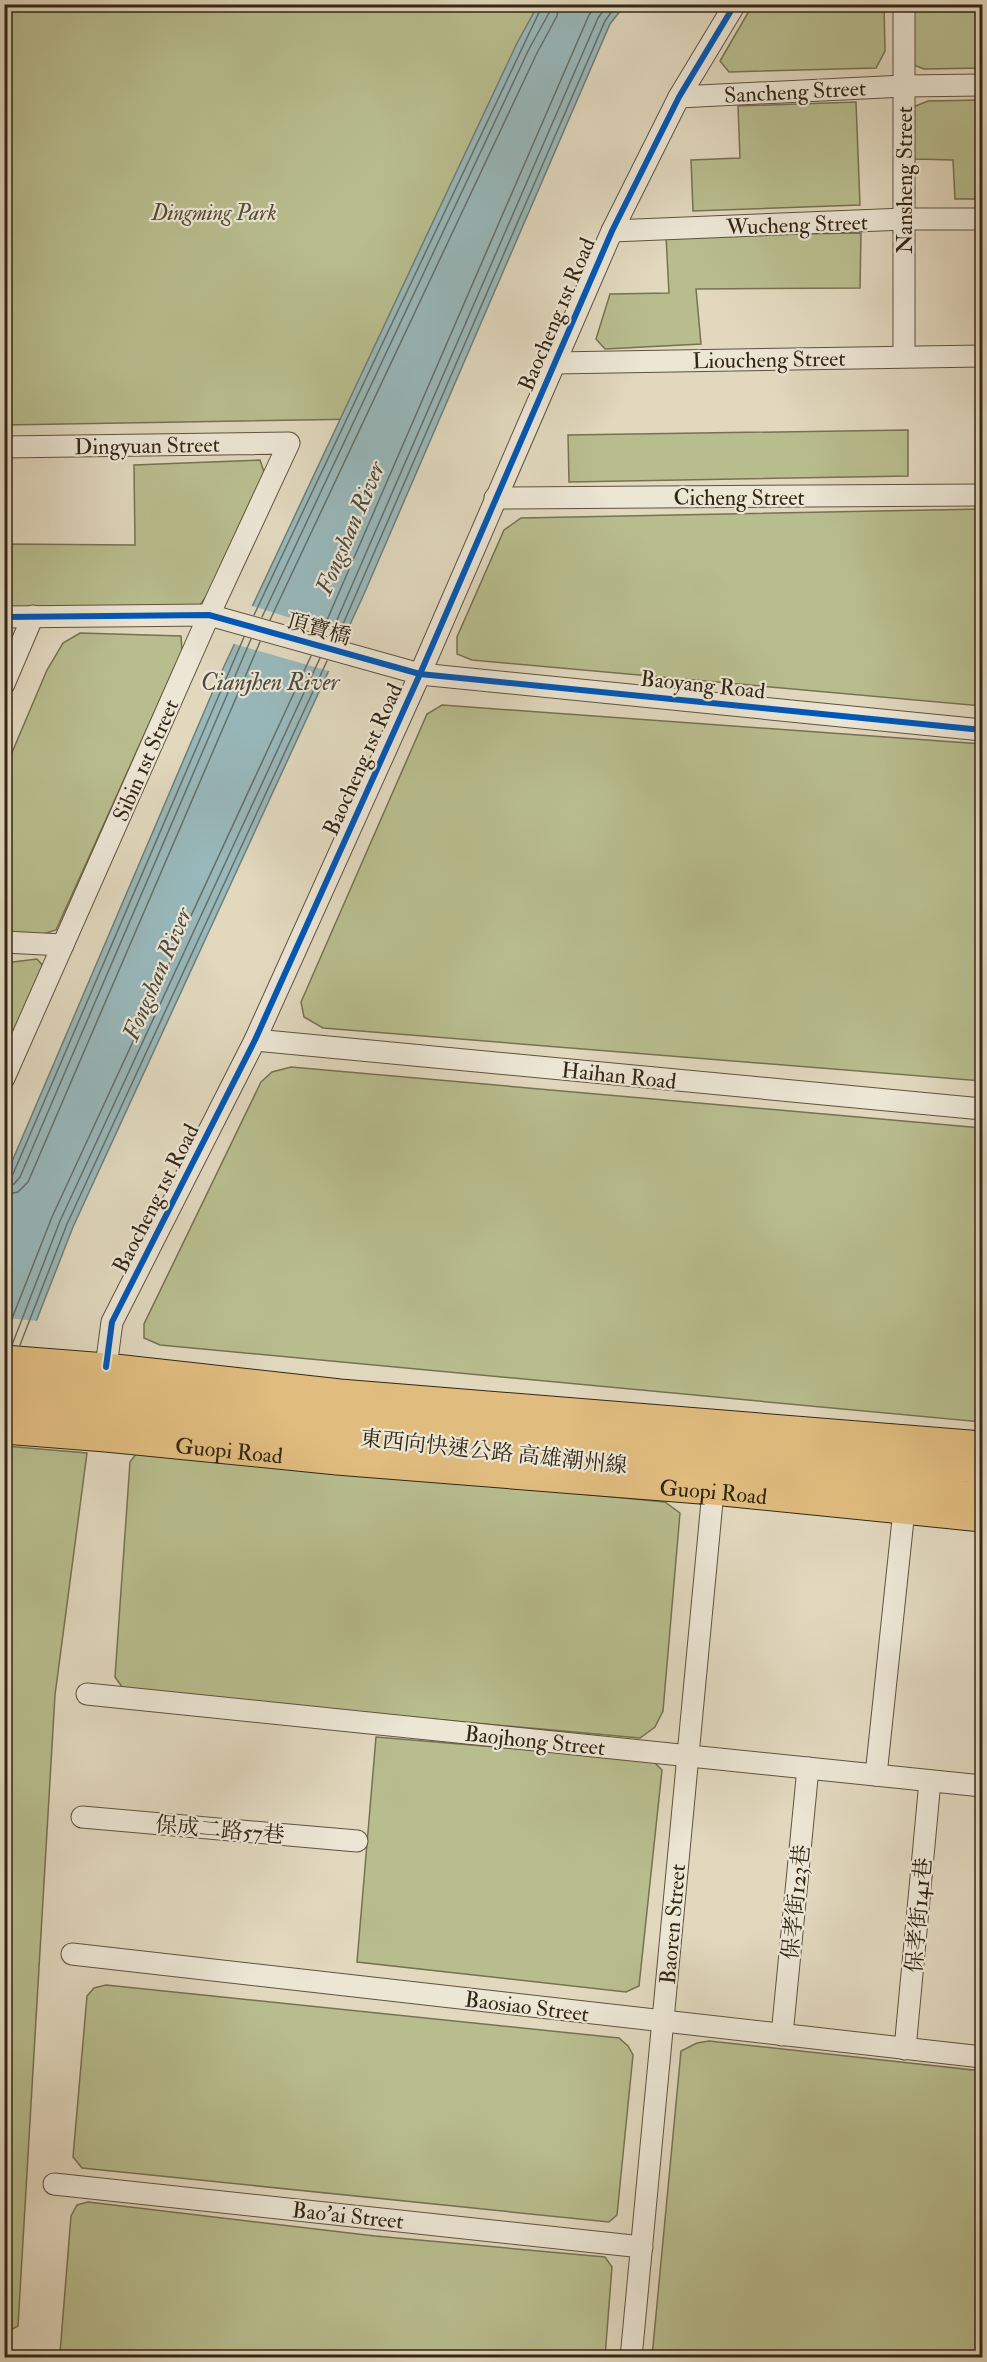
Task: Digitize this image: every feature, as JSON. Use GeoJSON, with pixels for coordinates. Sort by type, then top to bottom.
{"type":"FeatureCollection","features":[{"type":"Feature","properties":{"kind":"highway","name":"東西向快速公路 高雄潮州線"},"geometry":{"type":"LineString","coordinates":[[4,1383],[982,1467]]}},
{"type":"Feature","properties":{"kind":"highway","name":"東西向快速公路 高雄潮州線"},"geometry":{"type":"LineString","coordinates":[[4,1408],[403,1441],[982,1498]]}},
{"type":"Feature","properties":{"kind":"main road"},"geometry":{"type":"LineString","coordinates":[[4,1359],[106,1367],[340,1393],[982,1445]]}},
{"type":"Feature","properties":{"kind":"main road","name":"Guopi Road"},"geometry":{"type":"LineString","coordinates":[[4,1430],[338,1461],[713,1491],[982,1518]]}},
{"type":"Feature","properties":{"kind":"street","name":"Baocheng 1st Road"},"geometry":{"type":"LineString","coordinates":[[106,1367],[112,1322],[255,1040],[420,674],[612,231],[679,97],[735,4]]}},
{"type":"Feature","properties":{"kind":"street","name":"Nansheng Street"},"geometry":{"type":"LineString","coordinates":[[904,4],[904,356]]}},
{"type":"Feature","properties":{"kind":"street","name":"Sancheng Street"},"geometry":{"type":"LineString","coordinates":[[679,97],[904,86],[982,85]]}},
{"type":"Feature","properties":{"kind":"street","name":"Wucheng Street"},"geometry":{"type":"LineString","coordinates":[[612,231],[905,219],[982,219]]}},
{"type":"Feature","properties":{"kind":"street","name":"Lioucheng Street"},"geometry":{"type":"LineString","coordinates":[[555,363],[982,356]]}},
{"type":"Feature","properties":{"kind":"street","name":"Dingyuan Street"},"geometry":{"type":"LineString","coordinates":[[4,447],[289,443]]}},
{"type":"Feature","properties":{"kind":"street","name":"Sibin 1st Street"},"geometry":{"type":"LineString","coordinates":[[4,1078],[209,615],[289,443]]}},
{"type":"Feature","properties":{"kind":"street","name":"Cicheng Street"},"geometry":{"type":"LineString","coordinates":[[495,498],[982,495]]}},
{"type":"Feature","properties":{"kind":"street","name":"頂寶橋"},"geometry":{"type":"LineString","coordinates":[[4,617],[209,615],[420,674]]}},
{"type":"Feature","properties":{"kind":"street"},"geometry":{"type":"LineString","coordinates":[[4,684],[33,616]]}},
{"type":"Feature","properties":{"kind":"street","name":"Baoyang Road"},"geometry":{"type":"LineString","coordinates":[[420,674],[982,729]]}},
{"type":"Feature","properties":{"kind":"street"},"geometry":{"type":"LineString","coordinates":[[4,942],[63,945]]}},
{"type":"Feature","properties":{"kind":"street","name":"Haihan Road"},"geometry":{"type":"LineString","coordinates":[[255,1040],[982,1109]]}},
{"type":"Feature","properties":{"kind":"street","name":"Baoren Street"},"geometry":{"type":"LineString","coordinates":[[631,2358],[713,1491]]}},
{"type":"Feature","properties":{"kind":"street"},"geometry":{"type":"LineString","coordinates":[[876,1775],[904,1510]]}},
{"type":"Feature","properties":{"kind":"street","name":"Baojhong Street"},"geometry":{"type":"LineString","coordinates":[[87,1694],[982,1786]]}},
{"type":"Feature","properties":{"kind":"street","name":"保孝街123巷"},"geometry":{"type":"LineString","coordinates":[[782,2035],[808,1768]]}},
{"type":"Feature","properties":{"kind":"street","name":"保孝街141巷"},"geometry":{"type":"LineString","coordinates":[[905,2049],[930,1781]]}},
{"type":"Feature","properties":{"kind":"street","name":"保成二路57巷"},"geometry":{"type":"LineString","coordinates":[[82,1817],[357,1841]]}},
{"type":"Feature","properties":{"kind":"street","name":"Baosiao Street"},"geometry":{"type":"LineString","coordinates":[[72,1954],[982,2057]]}},
{"type":"Feature","properties":{"kind":"street","name":"Bao'ai Street"},"geometry":{"type":"LineString","coordinates":[[54,2184],[642,2247]]}},
{"type":"Feature","properties":{"kind":"green space"},"geometry":{"type":"Polygon","coordinates":[[[753,4],[884,5],[885,51],[876,68],[729,72],[720,61],[753,4]]]}},
{"type":"Feature","properties":{"kind":"green space","name":"Dingming Park"},"geometry":{"type":"Polygon","coordinates":[[[4,5],[559,5],[363,419],[5,425],[4,5]]]}},
{"type":"Feature","properties":{"kind":"green space"},"geometry":{"type":"Polygon","coordinates":[[[912,5],[982,5],[982,68],[924,69],[911,64],[912,5]]]}},
{"type":"Feature","properties":{"kind":"green space"},"geometry":{"type":"Polygon","coordinates":[[[982,100],[982,199],[955,199],[953,160],[914,159],[913,107],[928,101],[982,100]]]}},
{"type":"Feature","properties":{"kind":"green space"},"geometry":{"type":"Polygon","coordinates":[[[856,102],[860,205],[693,211],[691,160],[740,158],[738,106],[856,102]]]}},
{"type":"Feature","properties":{"kind":"green space"},"geometry":{"type":"Polygon","coordinates":[[[861,233],[860,288],[696,289],[701,344],[605,349],[596,339],[610,294],[669,293],[666,236],[861,233]]]}},
{"type":"Feature","properties":{"kind":"green space"},"geometry":{"type":"Polygon","coordinates":[[[908,430],[908,476],[569,482],[568,435],[908,430]]]}},
{"type":"Feature","properties":{"kind":"green space"},"geometry":{"type":"Polygon","coordinates":[[[260,460],[264,472],[210,591],[198,608],[5,608],[5,544],[135,545],[134,465],[260,460]]]}},
{"type":"Feature","properties":{"kind":"green space"},"geometry":{"type":"Polygon","coordinates":[[[982,509],[982,706],[472,660],[457,654],[457,637],[504,530],[521,518],[982,509]]]}},
{"type":"Feature","properties":{"kind":"green space"},"geometry":{"type":"Polygon","coordinates":[[[80,633],[181,636],[182,651],[56,930],[40,935],[5,935],[5,769],[47,670],[63,643],[80,633]]]}},
{"type":"Feature","properties":{"kind":"green space"},"geometry":{"type":"Polygon","coordinates":[[[442,705],[982,744],[982,1081],[323,1028],[304,1017],[301,1002],[427,714],[442,705]]]}},
{"type":"Feature","properties":{"kind":"green space"},"geometry":{"type":"Polygon","coordinates":[[[37,959],[44,967],[5,1056],[5,963],[37,959]]]}},
{"type":"Feature","properties":{"kind":"green space"},"geometry":{"type":"Polygon","coordinates":[[[291,1067],[982,1128],[982,1422],[160,1345],[144,1338],[144,1324],[261,1082],[272,1072],[291,1067]]]}},
{"type":"Feature","properties":{"kind":"green space"},"geometry":{"type":"Polygon","coordinates":[[[5,1446],[87,1453],[55,1695],[18,2326],[5,2333],[5,1446]]]}},
{"type":"Feature","properties":{"kind":"green space"},"geometry":{"type":"Polygon","coordinates":[[[138,1451],[665,1502],[680,1513],[663,1711],[655,1727],[640,1738],[125,1691],[115,1677],[130,1462],[138,1451]]]}},
{"type":"Feature","properties":{"kind":"green space"},"geometry":{"type":"Polygon","coordinates":[[[376,1737],[652,1760],[662,1770],[639,1986],[626,1992],[357,1962],[376,1737]]]}},
{"type":"Feature","properties":{"kind":"green space"},"geometry":{"type":"Polygon","coordinates":[[[106,1985],[619,2038],[628,2046],[633,2055],[617,2215],[609,2222],[82,2168],[73,2157],[87,1996],[94,1988],[106,1985]]]}},
{"type":"Feature","properties":{"kind":"green space"},"geometry":{"type":"Polygon","coordinates":[[[709,2041],[982,2071],[982,2357],[652,2357],[681,2051],[697,2043],[709,2041]]]}},
{"type":"Feature","properties":{"kind":"green space"},"geometry":{"type":"Polygon","coordinates":[[[88,2202],[375,2236],[605,2257],[612,2267],[605,2357],[61,2357],[71,2216],[77,2205],[88,2202]]]}},
{"type":"Feature","properties":{"kind":"water","name":"Cianjhen River"},"geometry":{"type":"Polygon","coordinates":[[[538,5],[625,5],[610,24],[364,594],[73,1227],[5,1401],[5,1178],[219,677],[517,43],[538,5]]]}},
{"type":"Feature","properties":{"kind":"pier"},"geometry":{"type":"Polygon","coordinates":[[[249,605],[348,636],[332,672],[231,643],[249,605]]]}},
{"type":"Feature","properties":{"kind":"pier"},"geometry":{"type":"Polygon","coordinates":[[[5,1318],[39,1321],[7,1402],[4,1404],[5,1318]]]}},
{"type":"Feature","properties":{"kind":"cycle path"},"geometry":{"type":"LineString","coordinates":[[106,1367],[112,1322],[255,1040],[420,674],[612,231],[679,97],[735,4]]}},
{"type":"Feature","properties":{"kind":"cycle path"},"geometry":{"type":"LineString","coordinates":[[4,617],[209,615],[420,674],[982,730]]}},
{"type":"Feature","properties":{"kind":"water label","name":"Fongshan River"},"geometry":{"type":"Point","coordinates":[350,528]}},
{"type":"Feature","properties":{"kind":"water label","name":"Fongshan River"},"geometry":{"type":"Point","coordinates":[157,974]}}]}
